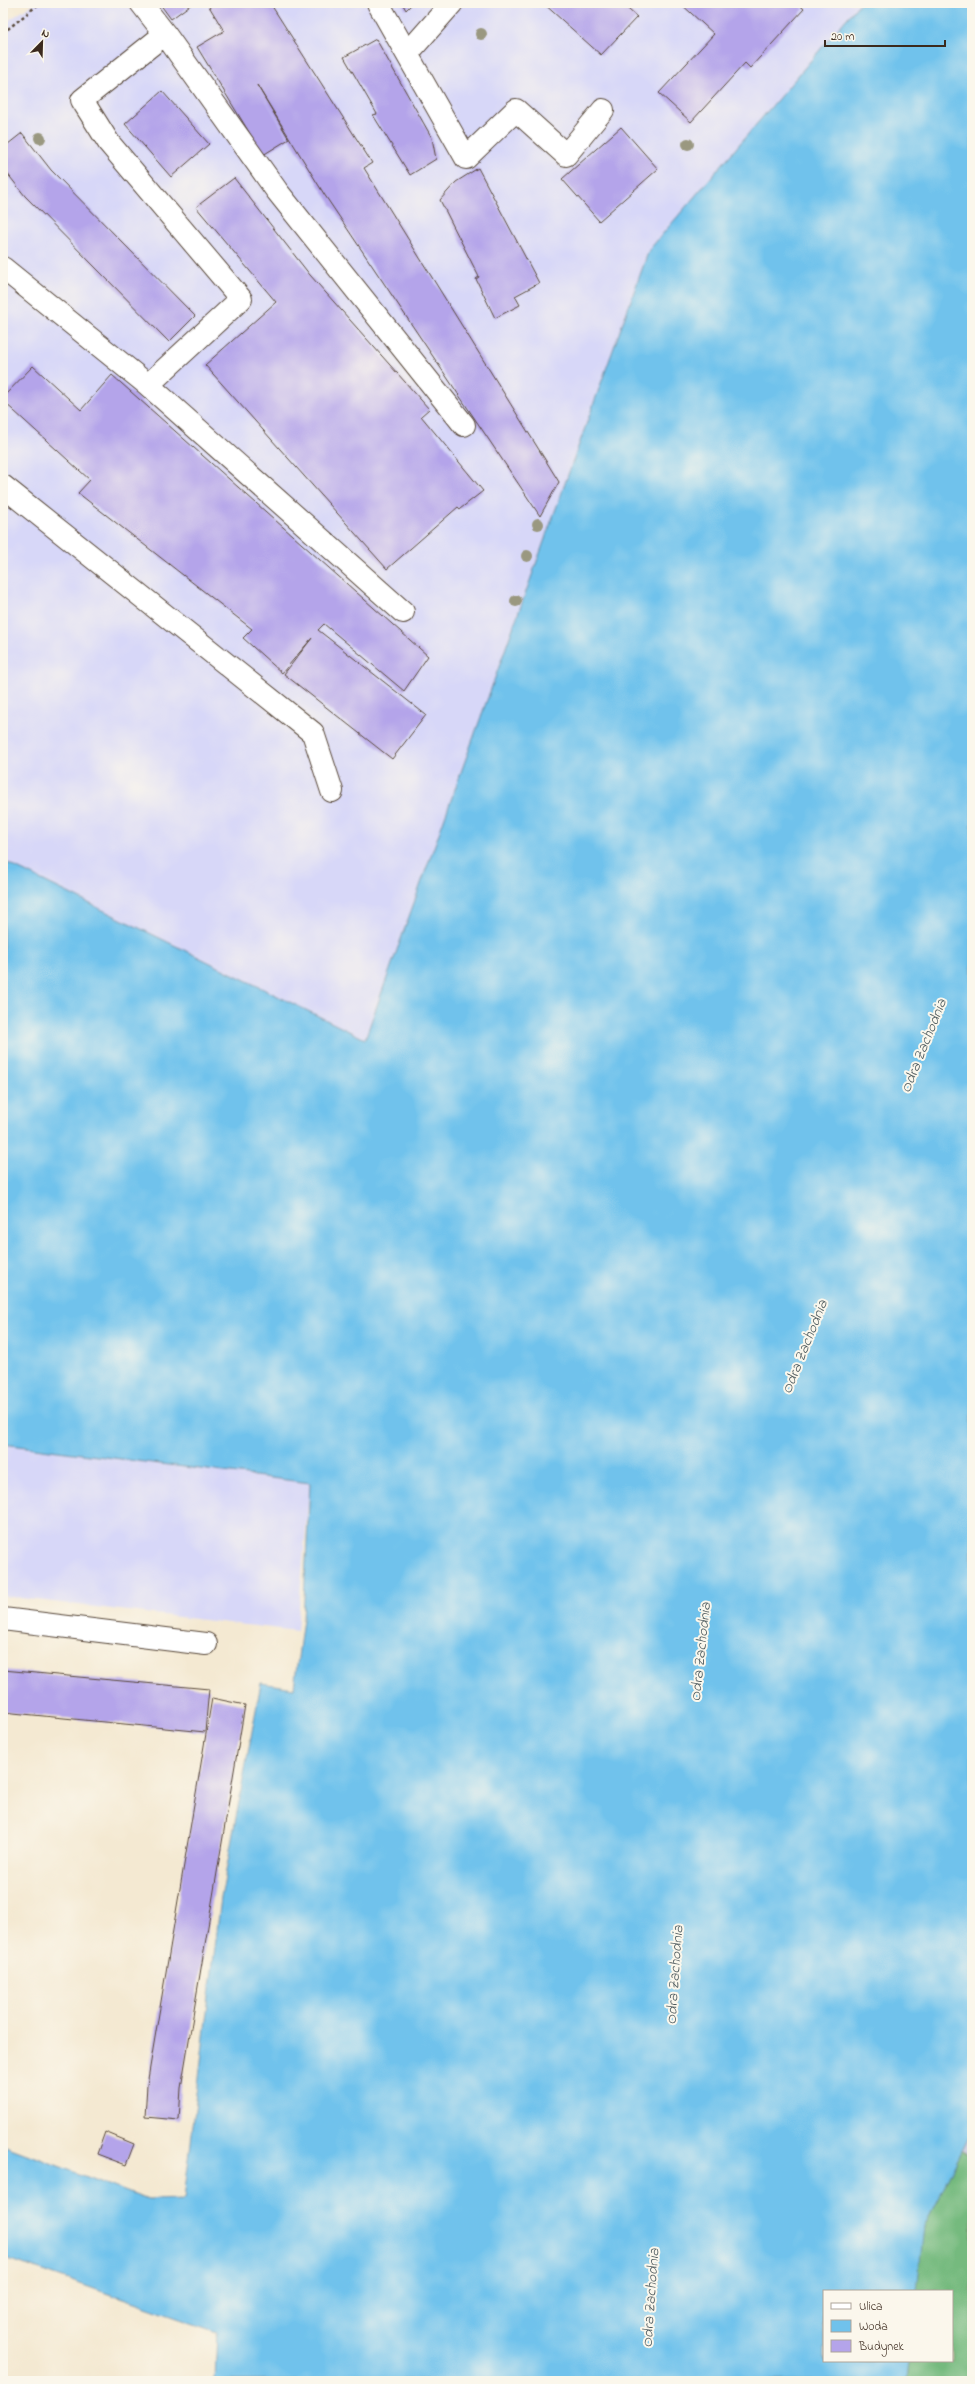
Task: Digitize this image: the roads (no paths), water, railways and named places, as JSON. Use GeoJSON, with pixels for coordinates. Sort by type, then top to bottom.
{"type":"FeatureCollection","features":[{"type":"Feature","properties":{"kind":"lane"},"geometry":{"type":"LineString","coordinates":[[141,3],[165,34],[277,191],[464,424]]}},
{"type":"Feature","properties":{"kind":"lane"},"geometry":{"type":"LineString","coordinates":[[378,3],[466,158],[516,110],[566,155],[603,110]]}},
{"type":"Feature","properties":{"kind":"lane"},"geometry":{"type":"LineString","coordinates":[[407,54],[452,3]]}},
{"type":"Feature","properties":{"kind":"lane"},"geometry":{"type":"LineString","coordinates":[[148,385],[241,299],[109,143],[82,100],[165,34]]}},
{"type":"Feature","properties":{"kind":"lane"},"geometry":{"type":"LineString","coordinates":[[3,268],[148,385],[403,612]]}},
{"type":"Feature","properties":{"kind":"lane"},"geometry":{"type":"LineString","coordinates":[[3,486],[313,733],[332,791]]}},
{"type":"Feature","properties":{"kind":"lane"},"geometry":{"type":"LineString","coordinates":[[3,1619],[206,1644]]}},
{"type":"Feature","properties":{"kind":"water","name":"Odra Zachodnia"},"geometry":{"type":"Polygon","coordinates":[[[860,3],[972,3],[972,2131],[924,2226],[917,2290],[823,2290],[823,2362],[909,2362],[907,2381],[215,2381],[217,2332],[3,2257],[3,2145],[148,2200],[184,2199],[221,1898],[261,1683],[294,1688],[303,1619],[310,1483],[3,1444],[3,861],[365,1039],[649,250],[860,3]]]}}]}
